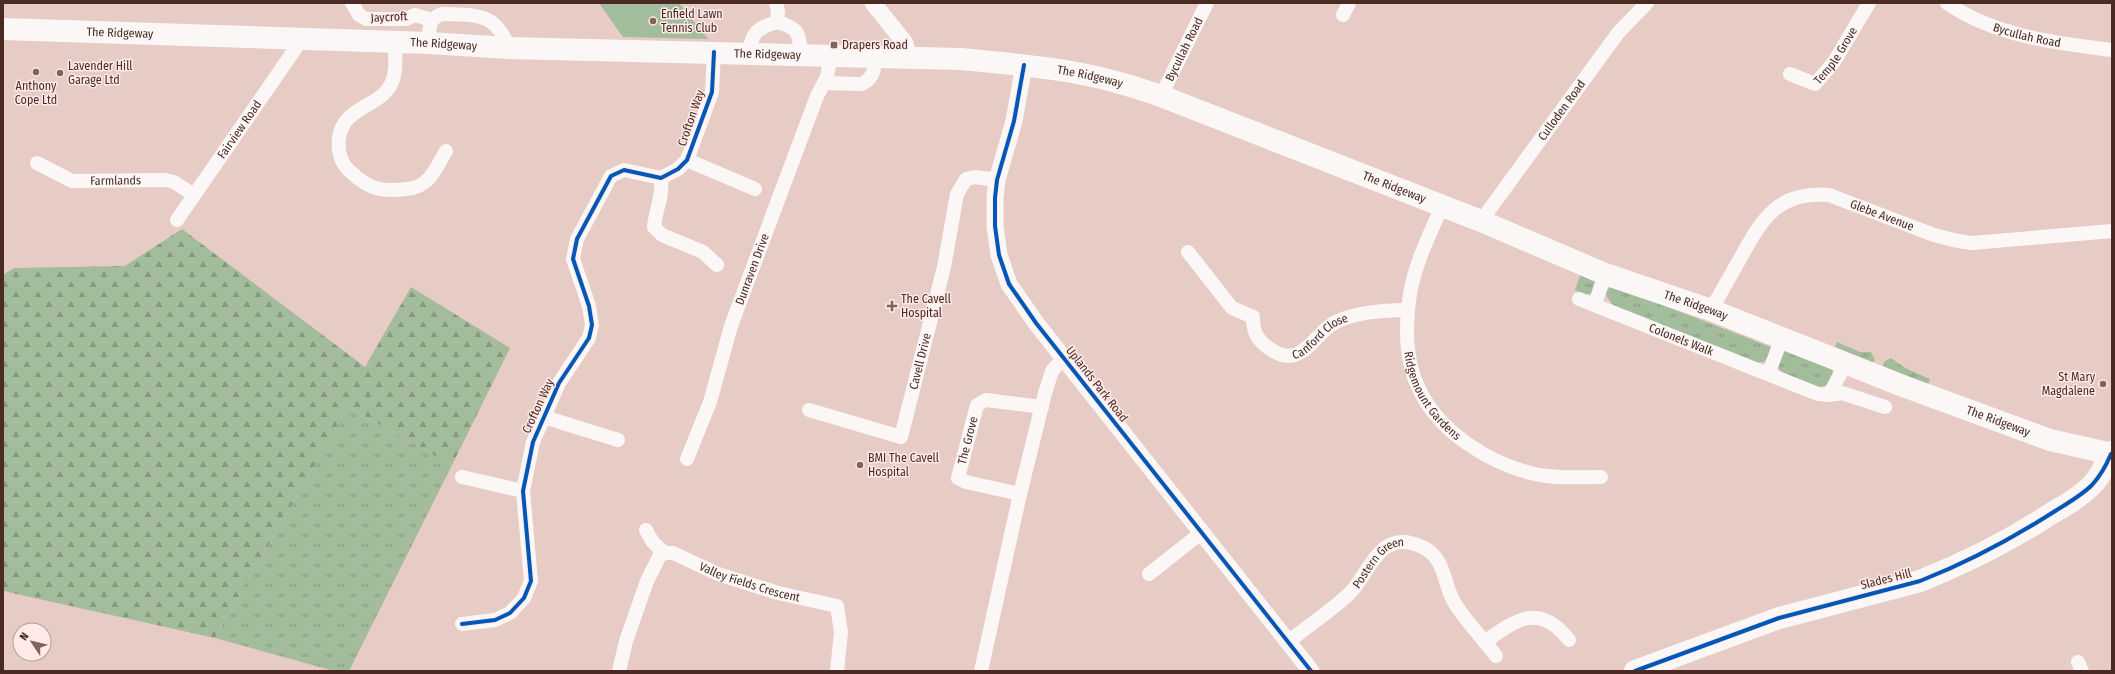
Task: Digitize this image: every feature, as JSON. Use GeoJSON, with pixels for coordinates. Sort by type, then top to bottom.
{"type":"FeatureCollection","features":[{"type":"Feature","properties":{"kind":"main road","name":"The Ridgeway"},"geometry":{"type":"LineString","coordinates":[[3,28],[429,43],[509,48],[960,59],[1024,65],[1102,78],[1161,96],[1482,221],[1605,274],[1711,310],[1903,386],[2050,440],[2112,453]]}},
{"type":"Feature","properties":{"kind":"main road","name":"Slades Hill"},"geometry":{"type":"LineString","coordinates":[[1635,671],[1779,618],[1920,581],[1937,574],[2033,526],[2077,498],[2091,486],[2103,472],[2112,453]]}},
{"type":"Feature","properties":{"kind":"street","name":"Jaycroft"},"geometry":{"type":"LineString","coordinates":[[352,3],[360,15],[366,19],[406,19],[415,15],[432,20]]}},
{"type":"Feature","properties":{"kind":"street"},"geometry":{"type":"LineString","coordinates":[[776,3],[778,12],[777,22]]}},
{"type":"Feature","properties":{"kind":"street"},"geometry":{"type":"LineString","coordinates":[[873,3],[905,43],[908,57]]}},
{"type":"Feature","properties":{"kind":"street","name":"Bycullah Road"},"geometry":{"type":"LineString","coordinates":[[1161,96],[1207,3]]}},
{"type":"Feature","properties":{"kind":"street","name":"Culloden Road"},"geometry":{"type":"LineString","coordinates":[[1482,221],[1618,33],[1647,3]]}},
{"type":"Feature","properties":{"kind":"street","name":"Temple Grove"},"geometry":{"type":"LineString","coordinates":[[1790,74],[1815,84],[1834,62],[1869,3]]}},
{"type":"Feature","properties":{"kind":"street","name":"Bycullah Road"},"geometry":{"type":"LineString","coordinates":[[1947,3],[1984,23],[2006,31],[2112,50]]}},
{"type":"Feature","properties":{"kind":"street"},"geometry":{"type":"LineString","coordinates":[[429,43],[430,23],[442,14],[479,15],[500,30],[509,48]]}},
{"type":"Feature","properties":{"kind":"street"},"geometry":{"type":"LineString","coordinates":[[749,53],[752,37],[756,31],[761,27],[777,22],[796,30],[800,36],[801,54]]}},
{"type":"Feature","properties":{"kind":"street","name":"Fairview Road"},"geometry":{"type":"LineString","coordinates":[[177,220],[302,39]]}},
{"type":"Feature","properties":{"kind":"street"},"geometry":{"type":"LineString","coordinates":[[395,43],[392,82],[381,98],[363,106],[349,118],[343,128],[338,142],[340,158],[348,170],[363,184],[377,190],[396,191],[415,188],[428,182],[446,151]]}},
{"type":"Feature","properties":{"kind":"street","name":"Crofton Way"},"geometry":{"type":"LineString","coordinates":[[462,624],[495,620],[510,613],[524,598],[530,581],[523,491],[533,442],[559,384],[589,338],[592,325],[589,306],[573,259],[577,239],[604,186],[611,176],[624,170],[661,178],[678,169],[687,160],[712,92],[714,52]]}},
{"type":"Feature","properties":{"kind":"street","name":"Dunraven Drive"},"geometry":{"type":"LineString","coordinates":[[687,459],[710,402],[733,318],[817,96],[825,83],[830,67],[831,55]]}},
{"type":"Feature","properties":{"kind":"street"},"geometry":{"type":"LineString","coordinates":[[825,83],[862,84],[868,81],[875,69],[875,56]]}},
{"type":"Feature","properties":{"kind":"street","name":"Uplands Park Road"},"geometry":{"type":"LineString","coordinates":[[1024,65],[1018,101],[998,180],[995,198],[999,255],[1009,284],[1063,358],[1311,671]]}},
{"type":"Feature","properties":{"kind":"street"},"geometry":{"type":"LineString","coordinates":[[687,160],[755,189]]}},
{"type":"Feature","properties":{"kind":"street","name":"Farmlands"},"geometry":{"type":"LineString","coordinates":[[37,163],[72,181],[165,180],[174,182],[194,195]]}},
{"type":"Feature","properties":{"kind":"street","name":"Cavell Drive"},"geometry":{"type":"LineString","coordinates":[[810,410],[901,437],[944,267],[957,194],[966,179],[976,177],[998,180]]}},
{"type":"Feature","properties":{"kind":"street"},"geometry":{"type":"LineString","coordinates":[[661,178],[662,198],[655,215],[654,227],[662,236],[703,252],[717,265]]}},
{"type":"Feature","properties":{"kind":"street","name":"Glebe Avenue"},"geometry":{"type":"LineString","coordinates":[[1711,310],[1755,231],[1764,218],[1786,201],[1800,196],[1814,194],[1829,195],[1934,235],[1972,243],[2112,231]]}},
{"type":"Feature","properties":{"kind":"street","name":"Ridgemount Gardens"},"geometry":{"type":"LineString","coordinates":[[1442,206],[1415,274],[1408,310],[1409,358],[1418,388],[1432,410],[1462,440],[1494,460],[1536,475],[1562,477],[1602,477]]}},
{"type":"Feature","properties":{"kind":"street","name":"Canford Close"},"geometry":{"type":"LineString","coordinates":[[1188,252],[1232,308],[1253,317],[1253,327],[1256,336],[1262,343],[1278,353],[1295,354],[1304,351],[1312,345],[1324,329],[1340,320],[1362,315],[1408,310]]}},
{"type":"Feature","properties":{"kind":"street"},"geometry":{"type":"LineString","coordinates":[[1595,304],[1605,274]]}},
{"type":"Feature","properties":{"kind":"street","name":"Colonels Walk"},"geometry":{"type":"LineString","coordinates":[[1579,299],[1595,304],[1818,394],[1829,395],[1842,392],[1884,407]]}},
{"type":"Feature","properties":{"kind":"street"},"geometry":{"type":"LineString","coordinates":[[1768,374],[1782,338]]}},
{"type":"Feature","properties":{"kind":"street"},"geometry":{"type":"LineString","coordinates":[[981,671],[1020,494],[1042,407],[1052,371],[1063,358]]}},
{"type":"Feature","properties":{"kind":"street"},"geometry":{"type":"LineString","coordinates":[[1829,395],[1846,363]]}},
{"type":"Feature","properties":{"kind":"street","name":"The Grove"},"geometry":{"type":"LineString","coordinates":[[1020,494],[966,482],[958,478],[977,404],[986,400],[1042,407]]}},
{"type":"Feature","properties":{"kind":"street","name":"Crofton Way"},"geometry":{"type":"LineString","coordinates":[[544,417],[618,440]]}},
{"type":"Feature","properties":{"kind":"street"},"geometry":{"type":"LineString","coordinates":[[462,477],[523,491]]}},
{"type":"Feature","properties":{"kind":"street"},"geometry":{"type":"LineString","coordinates":[[620,671],[626,641],[647,581],[659,557],[664,553],[652,541],[646,530]]}},
{"type":"Feature","properties":{"kind":"street"},"geometry":{"type":"LineString","coordinates":[[1149,574],[1201,533]]}},
{"type":"Feature","properties":{"kind":"street","name":"Postern Green"},"geometry":{"type":"LineString","coordinates":[[1288,642],[1348,594],[1358,584],[1371,561],[1380,551],[1390,544],[1403,541],[1416,544],[1429,551],[1437,559],[1454,602],[1496,656]]}},
{"type":"Feature","properties":{"kind":"street","name":"Valley Fields Crescent"},"geometry":{"type":"LineString","coordinates":[[664,553],[673,553],[718,574],[771,591],[841,602],[837,671]]}},
{"type":"Feature","properties":{"kind":"street"},"geometry":{"type":"LineString","coordinates":[[1486,642],[1511,624],[1534,617],[1546,619],[1558,626],[1569,640]]}},
{"type":"Feature","properties":{"kind":"green space","name":"Enfield Lawn Tennis Club"},"geometry":{"type":"Polygon","coordinates":[[[599,3],[679,3],[708,39],[623,37],[599,3]]]}},
{"type":"Feature","properties":{"kind":"green space"},"geometry":{"type":"Polygon","coordinates":[[[182,229],[365,367],[411,287],[510,348],[452,465],[348,407],[215,638],[3,591],[3,275],[14,268],[125,266],[182,229]]]}},
{"type":"Feature","properties":{"kind":"green space"},"geometry":{"type":"Polygon","coordinates":[[[1581,273],[1598,279],[1591,294],[1584,294],[1575,290],[1581,273]]]}},
{"type":"Feature","properties":{"kind":"green space"},"geometry":{"type":"Polygon","coordinates":[[[1611,285],[1771,347],[1768,361],[1755,363],[1613,305],[1607,297],[1606,292],[1611,285]]]}},
{"type":"Feature","properties":{"kind":"green space"},"geometry":{"type":"Polygon","coordinates":[[[1837,342],[1860,352],[1871,352],[1875,360],[1873,363],[1835,347],[1837,342]]]}},
{"type":"Feature","properties":{"kind":"green space"},"geometry":{"type":"Polygon","coordinates":[[[1784,351],[1832,369],[1833,374],[1830,382],[1825,386],[1813,386],[1799,381],[1782,372],[1779,369],[1777,362],[1784,351]]]}},
{"type":"Feature","properties":{"kind":"green space"},"geometry":{"type":"Polygon","coordinates":[[[1891,358],[1905,368],[1930,379],[1928,385],[1882,367],[1885,361],[1891,358]]]}},
{"type":"Feature","properties":{"kind":"green space"},"geometry":{"type":"Polygon","coordinates":[[[348,407],[452,465],[349,671],[334,671],[215,638],[348,407]]]}},
{"type":"Feature","properties":{"kind":"cycle path"},"geometry":{"type":"LineString","coordinates":[[462,624],[495,620],[510,613],[524,598],[531,581],[523,491],[533,442],[559,383],[589,338],[592,325],[589,306],[573,259],[577,239],[611,176],[624,170],[661,178],[678,169],[687,160],[712,92],[714,52]]}},
{"type":"Feature","properties":{"kind":"cycle path"},"geometry":{"type":"LineString","coordinates":[[1024,65],[1014,121],[997,180],[995,198],[995,226],[999,255],[1009,284],[1036,323],[1311,671]]}},
{"type":"Feature","properties":{"kind":"cycle path"},"geometry":{"type":"LineString","coordinates":[[1635,671],[1779,618],[1920,581],[1954,566],[2021,532],[2088,489],[2098,478],[2111,454]]}},
{"type":"Feature","properties":{"kind":"place","name":"Enfield Lawn Tennis Club"},"geometry":{"type":"Point","coordinates":[653,21]}},
{"type":"Feature","properties":{"kind":"place","name":"Drapers Road"},"geometry":{"type":"Point","coordinates":[834,45]}},
{"type":"Feature","properties":{"kind":"place","name":"Anthony Cope Ltd"},"geometry":{"type":"Point","coordinates":[36,72]}},
{"type":"Feature","properties":{"kind":"place","name":"Lavender Hill Garage Ltd"},"geometry":{"type":"Point","coordinates":[60,73]}},
{"type":"Feature","properties":{"kind":"place","name":"The Cavell Hospital"},"geometry":{"type":"Point","coordinates":[892,306]}},
{"type":"Feature","properties":{"kind":"place","name":"St Mary Magdalene"},"geometry":{"type":"Point","coordinates":[2103,384]}},
{"type":"Feature","properties":{"kind":"place","name":"BMI The Cavell Hospital"},"geometry":{"type":"Point","coordinates":[860,465]}}]}
